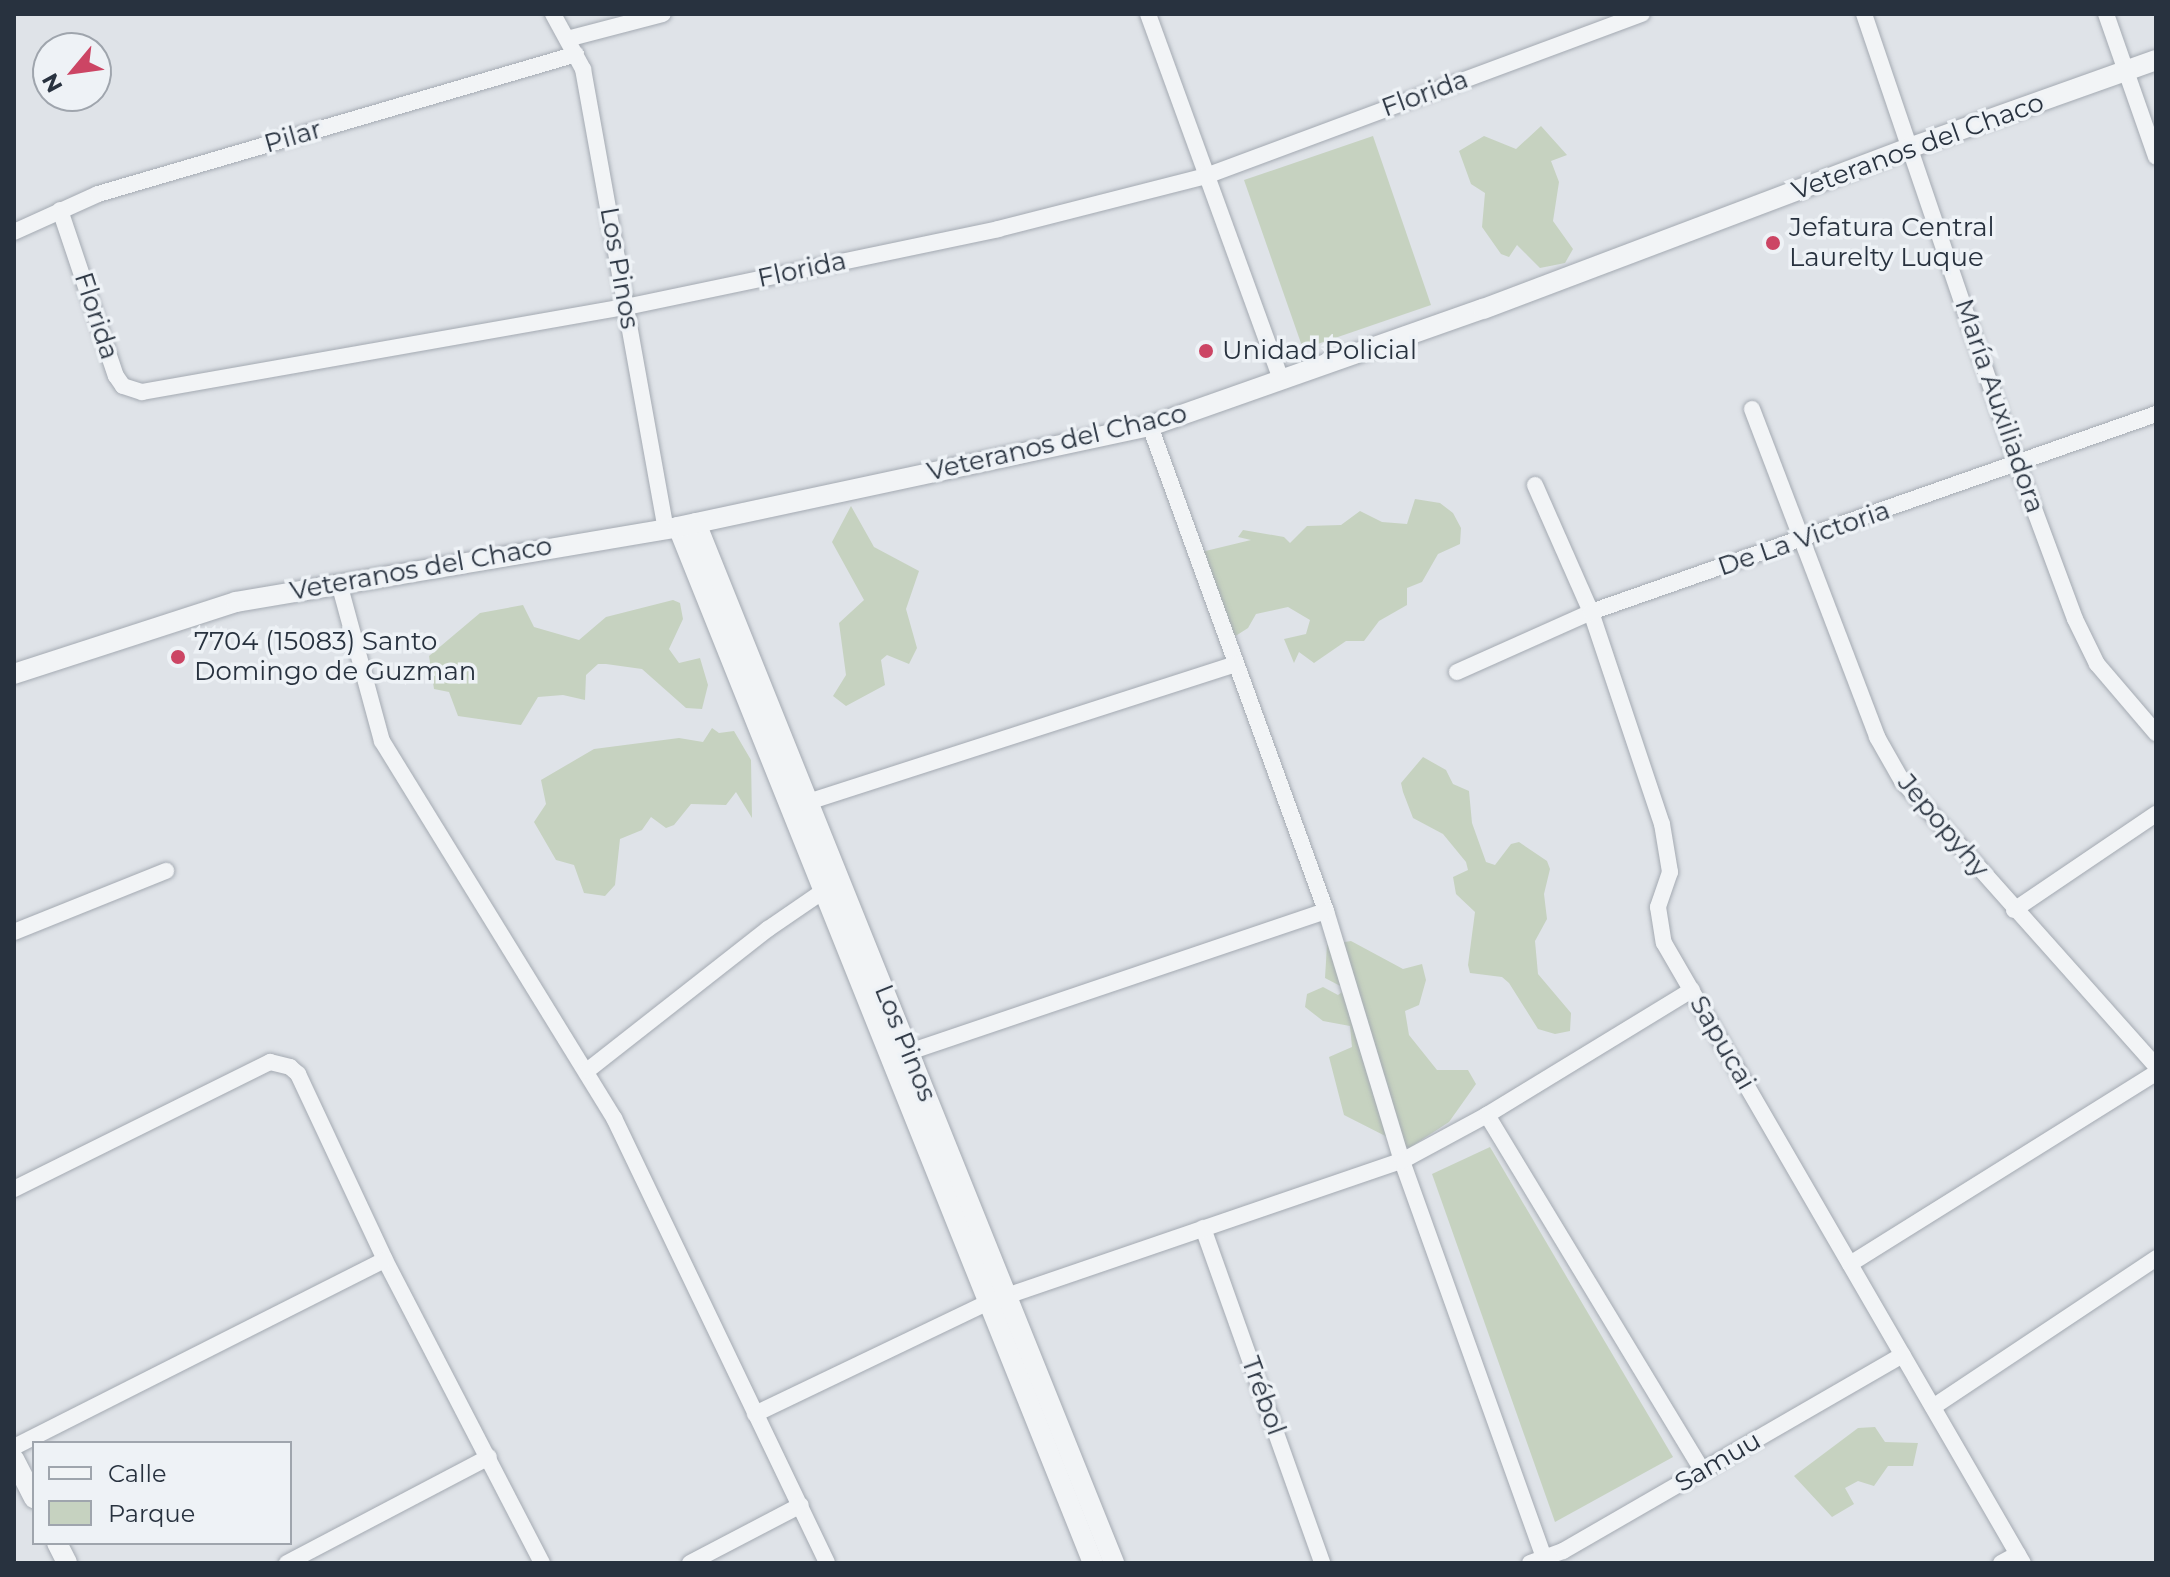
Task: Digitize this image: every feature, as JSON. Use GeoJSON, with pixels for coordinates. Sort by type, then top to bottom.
{"type":"FeatureCollection","features":[{"type":"Feature","properties":{"kind":"street","name":"Los Pinos"},"geometry":{"type":"LineString","coordinates":[[553,14],[583,69],[626,307],[680,526],[832,886],[909,1052],[998,1299],[1114,1563]]}},
{"type":"Feature","properties":{"kind":"street","name":"Pilar"},"geometry":{"type":"LineString","coordinates":[[14,232],[113,189],[571,47],[663,14]]}},
{"type":"Feature","properties":{"kind":"street"},"geometry":{"type":"LineString","coordinates":[[1148,14],[1281,380]]}},
{"type":"Feature","properties":{"kind":"street","name":"Florida"},"geometry":{"type":"LineString","coordinates":[[60,210],[116,376],[131,391],[142,392],[626,307],[998,229],[1206,176],[1642,14]]}},
{"type":"Feature","properties":{"kind":"street","name":"María Auxiliadora"},"geometry":{"type":"LineString","coordinates":[[1864,14],[2017,463],[2075,619],[2097,664],[2156,733]]}},
{"type":"Feature","properties":{"kind":"street"},"geometry":{"type":"LineString","coordinates":[[2106,14],[2156,157]]}},
{"type":"Feature","properties":{"kind":"street","name":"Veteranos del Chaco"},"geometry":{"type":"LineString","coordinates":[[14,674],[236,602],[680,526],[1150,426],[1483,309],[1909,148],[2156,60]]}},
{"type":"Feature","properties":{"kind":"street","name":"Jepopyhy"},"geometry":{"type":"LineString","coordinates":[[1752,409],[1800,542],[1877,737],[1902,781],[2156,1066]]}},
{"type":"Feature","properties":{"kind":"street","name":"De La Victoria"},"geometry":{"type":"LineString","coordinates":[[1457,672],[1591,612],[1800,542],[2156,414]]}},
{"type":"Feature","properties":{"kind":"street"},"geometry":{"type":"LineString","coordinates":[[1150,426],[1326,911],[1402,1161],[1537,1560]]}},
{"type":"Feature","properties":{"kind":"street","name":"Sapucai"},"geometry":{"type":"LineString","coordinates":[[1535,485],[1591,612],[1662,824],[1670,872],[1658,907],[1657,920],[1664,943],[2020,1558]]}},
{"type":"Feature","properties":{"kind":"street"},"geometry":{"type":"LineString","coordinates":[[339,583],[382,741],[588,1070],[827,1563]]}},
{"type":"Feature","properties":{"kind":"street"},"geometry":{"type":"LineString","coordinates":[[799,805],[1235,664]]}},
{"type":"Feature","properties":{"kind":"street"},"geometry":{"type":"LineString","coordinates":[[2014,910],[2156,814]]}},
{"type":"Feature","properties":{"kind":"street"},"geometry":{"type":"LineString","coordinates":[[15,928],[166,871]]}},
{"type":"Feature","properties":{"kind":"street"},"geometry":{"type":"LineString","coordinates":[[588,1070],[768,929],[832,886],[998,1299],[1093,1563]]}},
{"type":"Feature","properties":{"kind":"street"},"geometry":{"type":"LineString","coordinates":[[909,1052],[1326,911]]}},
{"type":"Feature","properties":{"kind":"street"},"geometry":{"type":"LineString","coordinates":[[755,1414],[998,1299],[1402,1161],[1487,1115],[1692,990]]}},
{"type":"Feature","properties":{"kind":"street"},"geometry":{"type":"LineString","coordinates":[[14,1189],[275,1062],[298,1074],[385,1260],[542,1563]]}},
{"type":"Feature","properties":{"kind":"street"},"geometry":{"type":"LineString","coordinates":[[1850,1264],[2156,1073]]}},
{"type":"Feature","properties":{"kind":"street"},"geometry":{"type":"LineString","coordinates":[[1487,1115],[1703,1471]]}},
{"type":"Feature","properties":{"kind":"street","name":"Trébol"},"geometry":{"type":"LineString","coordinates":[[1203,1228],[1322,1563]]}},
{"type":"Feature","properties":{"kind":"street"},"geometry":{"type":"LineString","coordinates":[[1933,1407],[2156,1258]]}},
{"type":"Feature","properties":{"kind":"street"},"geometry":{"type":"LineString","coordinates":[[14,1447],[385,1260]]}},
{"type":"Feature","properties":{"kind":"street","name":"Samuu"},"geometry":{"type":"LineString","coordinates":[[1537,1560],[1565,1557],[1703,1471],[1903,1355]]}},
{"type":"Feature","properties":{"kind":"street"},"geometry":{"type":"LineString","coordinates":[[287,1563],[489,1457]]}},
{"type":"Feature","properties":{"kind":"street"},"geometry":{"type":"LineString","coordinates":[[14,1459],[32,1494]]}},
{"type":"Feature","properties":{"kind":"street"},"geometry":{"type":"LineString","coordinates":[[690,1563],[801,1505]]}},
{"type":"Feature","properties":{"kind":"street"},"geometry":{"type":"LineString","coordinates":[[58,1545],[67,1563]]}},
{"type":"Feature","properties":{"kind":"street"},"geometry":{"type":"LineString","coordinates":[[2001,1563],[2020,1558]]}},
{"type":"Feature","properties":{"kind":"green space"},"geometry":{"type":"Polygon","coordinates":[[[1541,126],[1567,155],[1551,161],[1559,182],[1553,221],[1573,249],[1565,263],[1540,268],[1517,245],[1509,257],[1501,254],[1482,227],[1485,193],[1471,184],[1459,151],[1484,136],[1516,149],[1541,126]]]}},
{"type":"Feature","properties":{"kind":"green space"},"geometry":{"type":"Polygon","coordinates":[[[1373,136],[1431,305],[1303,349],[1244,180],[1373,136]]]}},
{"type":"Feature","properties":{"kind":"green space"},"geometry":{"type":"Polygon","coordinates":[[[1415,499],[1440,503],[1453,513],[1461,528],[1460,544],[1438,554],[1422,582],[1407,588],[1407,605],[1379,621],[1364,641],[1346,641],[1314,663],[1299,652],[1294,663],[1284,639],[1306,634],[1310,620],[1288,607],[1256,614],[1248,628],[1234,637],[1189,555],[1251,540],[1238,537],[1243,530],[1284,537],[1290,543],[1307,526],[1341,525],[1360,511],[1382,522],[1407,524],[1415,499]]]}},
{"type":"Feature","properties":{"kind":"green space"},"geometry":{"type":"Polygon","coordinates":[[[851,506],[874,547],[919,571],[906,609],[917,648],[909,664],[887,655],[881,660],[885,685],[846,706],[833,696],[846,675],[839,623],[864,600],[832,542],[851,506]]]}},
{"type":"Feature","properties":{"kind":"green space"},"geometry":{"type":"Polygon","coordinates":[[[673,600],[680,603],[683,619],[669,649],[679,663],[700,658],[708,685],[702,709],[686,708],[642,669],[606,664],[598,664],[586,675],[585,700],[563,695],[538,697],[521,725],[458,716],[449,692],[434,689],[429,656],[480,613],[523,605],[534,627],[579,640],[606,617],[673,600]]]}},
{"type":"Feature","properties":{"kind":"green space"},"geometry":{"type":"Polygon","coordinates":[[[712,728],[719,733],[734,731],[751,760],[752,818],[736,792],[726,805],[691,804],[674,825],[666,828],[651,817],[642,830],[620,839],[615,885],[605,896],[584,893],[574,865],[556,860],[534,822],[546,804],[541,780],[594,749],[679,738],[703,742],[712,728]]]}},
{"type":"Feature","properties":{"kind":"green space"},"geometry":{"type":"Polygon","coordinates":[[[1423,757],[1446,770],[1453,784],[1469,791],[1472,823],[1486,862],[1495,865],[1511,844],[1519,842],[1547,861],[1550,869],[1544,894],[1547,919],[1535,941],[1538,974],[1571,1013],[1570,1031],[1555,1034],[1538,1029],[1502,977],[1470,973],[1468,965],[1475,912],[1456,894],[1453,877],[1468,870],[1466,862],[1443,834],[1413,818],[1401,783],[1423,757]]]}},
{"type":"Feature","properties":{"kind":"green space"},"geometry":{"type":"Polygon","coordinates":[[[1351,941],[1403,969],[1422,964],[1426,980],[1419,1005],[1405,1011],[1409,1035],[1437,1070],[1468,1070],[1476,1084],[1449,1122],[1409,1148],[1344,1115],[1329,1057],[1352,1047],[1350,1026],[1323,1021],[1305,1007],[1307,994],[1323,987],[1338,995],[1346,989],[1325,978],[1327,945],[1351,941]]]}},
{"type":"Feature","properties":{"kind":"green space"},"geometry":{"type":"Polygon","coordinates":[[[1490,1147],[1673,1457],[1555,1522],[1432,1174],[1490,1147]]]}},
{"type":"Feature","properties":{"kind":"green space"},"geometry":{"type":"Polygon","coordinates":[[[1875,1427],[1885,1442],[1918,1443],[1913,1466],[1888,1466],[1874,1486],[1858,1481],[1845,1488],[1854,1504],[1832,1517],[1794,1476],[1858,1428],[1875,1427]]]}},
{"type":"Feature","properties":{"kind":"place","name":"Jefatura Central Laurelty Luque"},"geometry":{"type":"Point","coordinates":[1773,243]}},
{"type":"Feature","properties":{"kind":"place","name":"Unidad Policial"},"geometry":{"type":"Point","coordinates":[1206,351]}},
{"type":"Feature","properties":{"kind":"place","name":"7704 (15083) Santo Domingo de Guzman"},"geometry":{"type":"Point","coordinates":[178,657]}}]}
